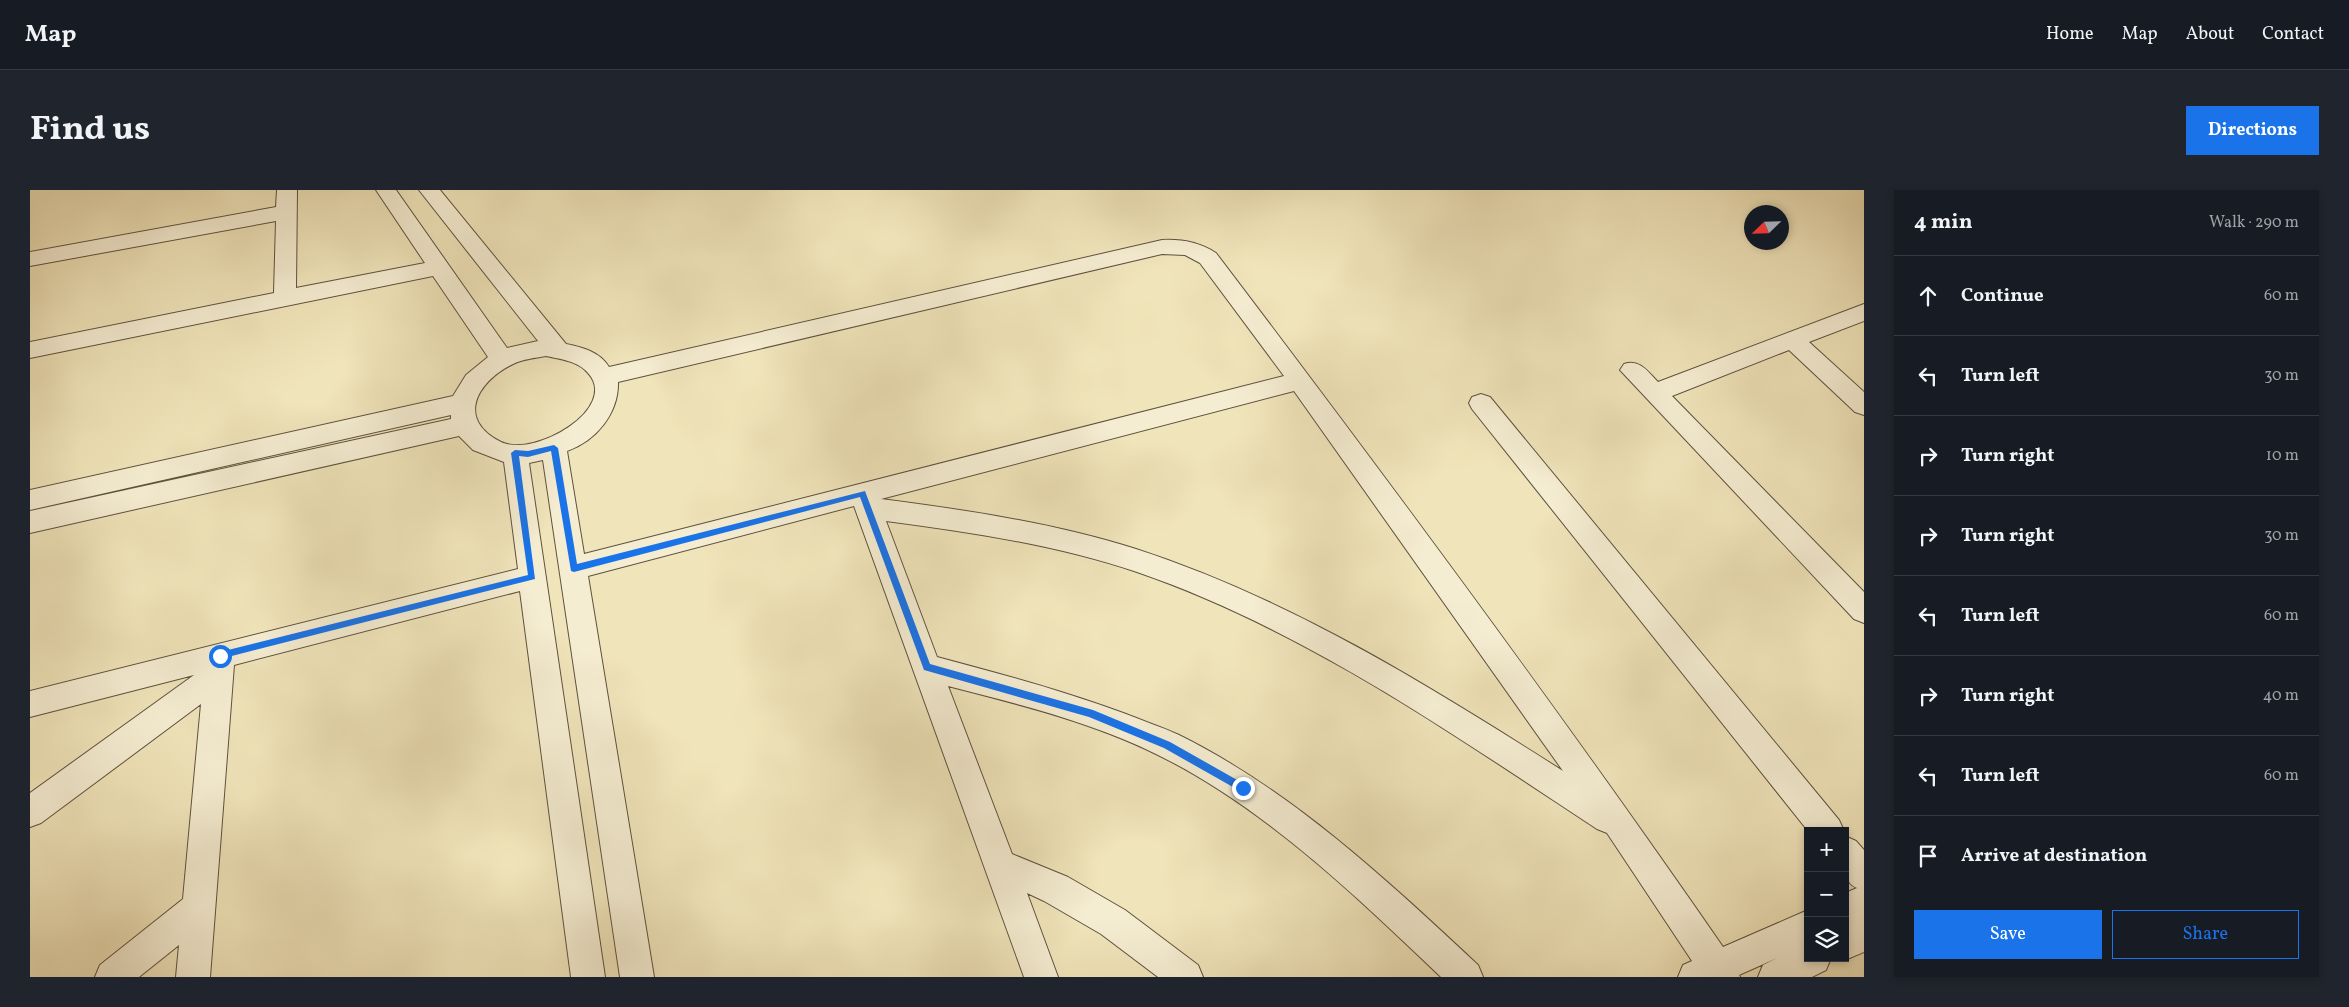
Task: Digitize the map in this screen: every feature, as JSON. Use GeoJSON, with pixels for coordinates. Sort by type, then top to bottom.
{"type":"FeatureCollection","features":[{"type":"Feature","properties":{"kind":"street"},"geometry":{"type":"LineString","coordinates":[[285,298],[287,190]]}},
{"type":"Feature","properties":{"kind":"street"},"geometry":{"type":"LineString","coordinates":[[386,190],[502,359]]}},
{"type":"Feature","properties":{"kind":"street"},"geometry":{"type":"LineString","coordinates":[[429,190],[557,349]]}},
{"type":"Feature","properties":{"kind":"street"},"geometry":{"type":"LineString","coordinates":[[30,259],[287,212]]}},
{"type":"Feature","properties":{"kind":"street"},"geometry":{"type":"LineString","coordinates":[[604,377],[1153,250],[1180,246],[1196,250],[1208,258],[1300,381],[1620,825],[1712,974],[1804,929]]}},
{"type":"Feature","properties":{"kind":"street"},"geometry":{"type":"LineString","coordinates":[[30,350],[439,267]]}},
{"type":"Feature","properties":{"kind":"street"},"geometry":{"type":"LineString","coordinates":[[1655,394],[1791,339],[1864,312]]}},
{"type":"Feature","properties":{"kind":"street"},"geometry":{"type":"LineString","coordinates":[[1791,339],[1864,406]]}},
{"type":"Feature","properties":{"kind":"street"},"geometry":{"type":"LineString","coordinates":[[557,349],[568,350],[586,357],[600,369],[604,377],[607,385],[605,403],[595,421],[577,436],[554,448],[528,454],[503,453],[484,446],[469,434],[464,414],[470,386],[484,372],[502,359],[524,352],[557,349]]}},
{"type":"Feature","properties":{"kind":"street"},"geometry":{"type":"LineString","coordinates":[[1632,370],[1864,611]]}},
{"type":"Feature","properties":{"kind":"street"},"geometry":{"type":"LineString","coordinates":[[574,568],[865,501],[1300,381]]}},
{"type":"Feature","properties":{"kind":"street"},"geometry":{"type":"LineString","coordinates":[[1481,403],[1825,827]]}},
{"type":"Feature","properties":{"kind":"street"},"geometry":{"type":"LineString","coordinates":[[30,500],[464,414]]}},
{"type":"Feature","properties":{"kind":"street"},"geometry":{"type":"LineString","coordinates":[[30,522],[464,414]]}},
{"type":"Feature","properties":{"kind":"street"},"geometry":{"type":"LineString","coordinates":[[554,448],[638,977]]}},
{"type":"Feature","properties":{"kind":"street"},"geometry":{"type":"LineString","coordinates":[[515,453],[588,977]]}},
{"type":"Feature","properties":{"kind":"street"},"geometry":{"type":"LineString","coordinates":[[865,501],[1041,977]]}},
{"type":"Feature","properties":{"kind":"street"},"geometry":{"type":"LineString","coordinates":[[865,501],[1069,542],[1150,565],[1215,590],[1314,637],[1466,726],[1620,825]]}},
{"type":"Feature","properties":{"kind":"street"},"geometry":{"type":"LineString","coordinates":[[30,704],[220,665],[532,577]]}},
{"type":"Feature","properties":{"kind":"street"},"geometry":{"type":"LineString","coordinates":[[30,812],[220,665]]}},
{"type":"Feature","properties":{"kind":"street"},"geometry":{"type":"LineString","coordinates":[[193,977],[220,665]]}},
{"type":"Feature","properties":{"kind":"street"},"geometry":{"type":"LineString","coordinates":[[927,667],[1090,713],[1167,745],[1243,788],[1312,839],[1392,907],[1466,977]]}},
{"type":"Feature","properties":{"kind":"street"},"geometry":{"type":"LineString","coordinates":[[1849,857],[1864,875]]}},
{"type":"Feature","properties":{"kind":"street"},"geometry":{"type":"LineString","coordinates":[[1001,866],[1056,889],[1113,922],[1186,977]]}},
{"type":"Feature","properties":{"kind":"street"},"geometry":{"type":"LineString","coordinates":[[1849,908],[1864,902]]}},
{"type":"Feature","properties":{"kind":"street"},"geometry":{"type":"LineString","coordinates":[[112,977],[199,907]]}},
{"type":"Feature","properties":{"kind":"street"},"geometry":{"type":"LineString","coordinates":[[1849,941],[1864,934]]}},
{"type":"Feature","properties":{"kind":"street"},"geometry":{"type":"LineString","coordinates":[[1774,977],[1806,962]]}},
{"type":"Feature","properties":{"kind":"route"},"geometry":{"type":"LineString","coordinates":[[220,656],[532,577],[515,453],[528,454],[554,448],[574,568],[862,494],[927,667],[1090,713],[1167,745],[1243,788]]}}]}
